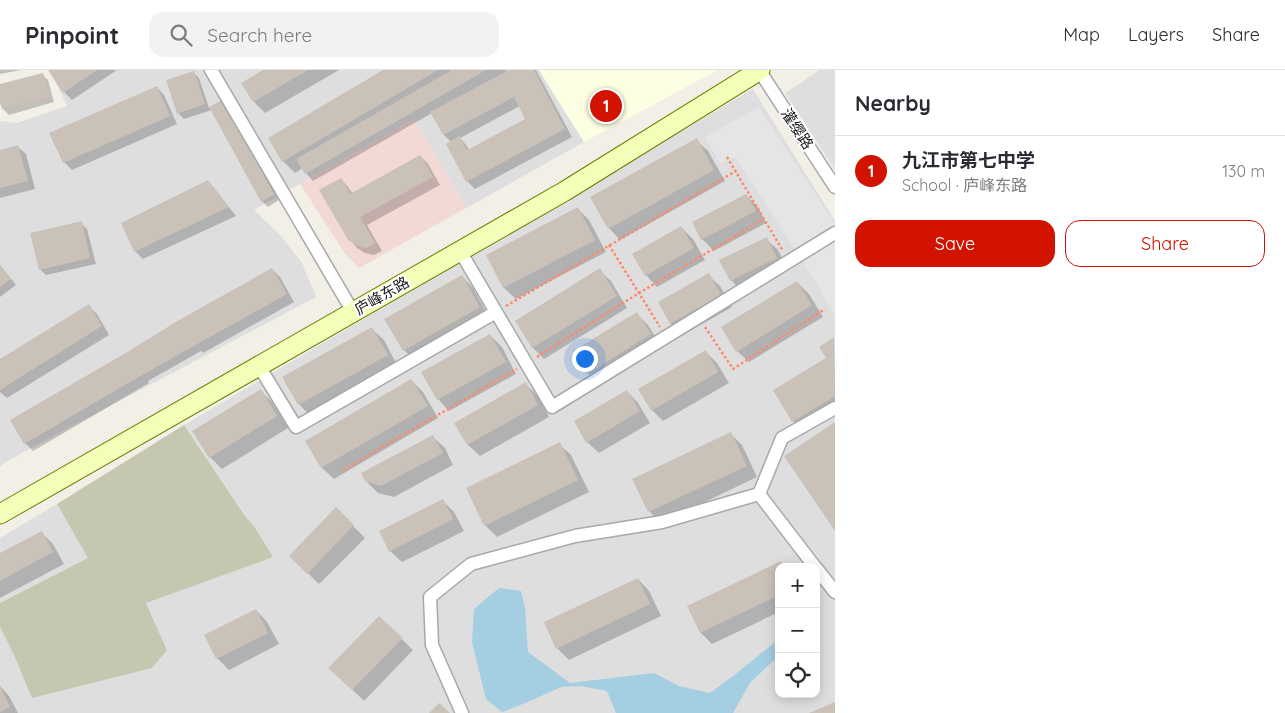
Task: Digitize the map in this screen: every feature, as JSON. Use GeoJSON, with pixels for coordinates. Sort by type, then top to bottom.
{"type":"FeatureCollection","features":[{"type":"Feature","properties":{"kind":"main road","name":"庐峰东路"},"geometry":{"type":"LineString","coordinates":[[0,514],[565,191],[760,70]]}},
{"type":"Feature","properties":{"kind":"street"},"geometry":{"type":"LineString","coordinates":[[211,70],[353,312]]}},
{"type":"Feature","properties":{"kind":"street"},"geometry":{"type":"LineString","coordinates":[[219,70],[220,84]]}},
{"type":"Feature","properties":{"kind":"street","name":"灌缨路"},"geometry":{"type":"LineString","coordinates":[[760,70],[835,187]]}},
{"type":"Feature","properties":{"kind":"street"},"geometry":{"type":"LineString","coordinates":[[460,251],[552,407],[835,233]]}},
{"type":"Feature","properties":{"kind":"street"},"geometry":{"type":"LineString","coordinates":[[259,366],[296,427],[496,312]]}},
{"type":"Feature","properties":{"kind":"street"},"geometry":{"type":"LineString","coordinates":[[759,494],[782,438],[835,408]]}},
{"type":"Feature","properties":{"kind":"street"},"geometry":{"type":"LineString","coordinates":[[759,494],[813,563]]}},
{"type":"Feature","properties":{"kind":"street"},"geometry":{"type":"LineString","coordinates":[[462,713],[432,645],[430,597],[471,564],[575,536],[662,522],[759,494]]}},
{"type":"Feature","properties":{"kind":"street"},"geometry":{"type":"LineString","coordinates":[[820,572],[835,592]]}},
{"type":"Feature","properties":{"kind":"path"},"geometry":{"type":"LineString","coordinates":[[727,157],[789,261]]}},
{"type":"Feature","properties":{"kind":"path"},"geometry":{"type":"LineString","coordinates":[[496,312],[736,171]]}},
{"type":"Feature","properties":{"kind":"path"},"geometry":{"type":"LineString","coordinates":[[343,470],[526,364],[639,293],[764,219]]}},
{"type":"Feature","properties":{"kind":"path"},"geometry":{"type":"LineString","coordinates":[[609,245],[666,337]]}},
{"type":"Feature","properties":{"kind":"path"},"geometry":{"type":"LineString","coordinates":[[698,317],[733,369],[825,310]]}},
{"type":"Feature","properties":{"kind":"shaded area"},"geometry":{"type":"Polygon","coordinates":[[[50,70],[539,70],[584,142],[466,208],[414,119],[254,210],[281,236],[302,263],[316,297],[0,466],[0,121],[17,123],[67,106],[50,70]]]}},
{"type":"Feature","properties":{"kind":"shaded area"},"geometry":{"type":"Polygon","coordinates":[[[539,70],[718,70],[584,142],[539,70]]]}},
{"type":"Feature","properties":{"kind":"shaded area"},"geometry":{"type":"Polygon","coordinates":[[[820,70],[835,70],[835,170],[785,93],[820,70]]]}},
{"type":"Feature","properties":{"kind":"shaded area"},"geometry":{"type":"Polygon","coordinates":[[[753,89],[835,221],[835,713],[0,713],[0,627],[14,655],[167,650],[146,603],[253,525],[184,425],[753,89]]]}},
{"type":"Feature","properties":{"kind":"shaded area"},"geometry":{"type":"Polygon","coordinates":[[[759,107],[835,224],[835,316],[811,274],[735,157],[720,163],[705,137],[759,107]]]}},
{"type":"Feature","properties":{"kind":"shaded area"},"geometry":{"type":"Polygon","coordinates":[[[414,119],[466,208],[359,268],[344,252],[300,184],[414,119]]]}},
{"type":"Feature","properties":{"kind":"shaded area"},"geometry":{"type":"Polygon","coordinates":[[[184,425],[273,557],[146,603],[167,650],[152,668],[32,698],[0,627],[0,603],[88,558],[57,504],[184,425]]]}},
{"type":"Feature","properties":{"kind":"shaded area"},"geometry":{"type":"Polygon","coordinates":[[[57,504],[89,558],[0,603],[0,538],[57,504]]]}},
{"type":"Feature","properties":{"kind":"water"},"geometry":{"type":"Polygon","coordinates":[[[499,588],[521,591],[525,608],[528,652],[570,683],[654,673],[679,686],[710,693],[774,643],[775,659],[750,683],[733,713],[616,713],[607,691],[581,686],[561,687],[502,712],[486,699],[472,642],[474,609],[499,588]]]}},
{"type":"Feature","properties":{"kind":"building"},"geometry":{"type":"Polygon","coordinates":[[[48,70],[97,70],[63,93],[48,70]]]}},
{"type":"Feature","properties":{"kind":"building"},"geometry":{"type":"Polygon","coordinates":[[[263,70],[308,70],[253,102],[241,83],[263,70]]]}},
{"type":"Feature","properties":{"kind":"building"},"geometry":{"type":"Polygon","coordinates":[[[383,70],[438,70],[282,162],[268,138],[383,70]]]}},
{"type":"Feature","properties":{"kind":"building"},"geometry":{"type":"Polygon","coordinates":[[[452,70],[486,70],[305,174],[296,159],[452,70]]]}},
{"type":"Feature","properties":{"kind":"building"},"geometry":{"type":"Polygon","coordinates":[[[509,70],[534,70],[565,129],[466,182],[446,144],[459,136],[467,150],[525,119],[514,97],[443,135],[430,112],[509,70]]]}},
{"type":"Feature","properties":{"kind":"building"},"geometry":{"type":"Polygon","coordinates":[[[194,71],[205,104],[177,114],[166,80],[194,71]]]}},
{"type":"Feature","properties":{"kind":"building"},"geometry":{"type":"Polygon","coordinates":[[[43,73],[49,97],[2,109],[0,103],[0,84],[43,73]]]}},
{"type":"Feature","properties":{"kind":"building"},"geometry":{"type":"Polygon","coordinates":[[[157,86],[170,116],[63,163],[49,133],[157,86]]]}},
{"type":"Feature","properties":{"kind":"building"},"geometry":{"type":"Polygon","coordinates":[[[222,100],[274,194],[261,202],[209,107],[222,100]]]}},
{"type":"Feature","properties":{"kind":"building"},"geometry":{"type":"Polygon","coordinates":[[[697,138],[714,170],[608,229],[590,197],[697,138]]]}},
{"type":"Feature","properties":{"kind":"building"},"geometry":{"type":"Polygon","coordinates":[[[18,145],[28,181],[0,188],[0,150],[18,145]]]}},
{"type":"Feature","properties":{"kind":"building"},"geometry":{"type":"Polygon","coordinates":[[[420,155],[433,177],[360,217],[375,243],[366,248],[348,240],[319,190],[341,178],[350,194],[420,155]]]}},
{"type":"Feature","properties":{"kind":"building"},"geometry":{"type":"Polygon","coordinates":[[[208,180],[229,207],[134,252],[121,223],[208,180]]]}},
{"type":"Feature","properties":{"kind":"building"},"geometry":{"type":"Polygon","coordinates":[[[746,194],[756,211],[701,240],[692,222],[746,194]]]}},
{"type":"Feature","properties":{"kind":"building"},"geometry":{"type":"Polygon","coordinates":[[[578,207],[595,240],[503,288],[486,255],[578,207]]]}},
{"type":"Feature","properties":{"kind":"building"},"geometry":{"type":"Polygon","coordinates":[[[82,221],[90,258],[39,270],[30,233],[82,221]]]}},
{"type":"Feature","properties":{"kind":"building"},"geometry":{"type":"Polygon","coordinates":[[[681,226],[694,248],[645,276],[632,254],[681,226]]]}},
{"type":"Feature","properties":{"kind":"building"},"geometry":{"type":"Polygon","coordinates":[[[767,237],[777,258],[730,281],[719,260],[767,237]]]}},
{"type":"Feature","properties":{"kind":"building"},"geometry":{"type":"Polygon","coordinates":[[[0,265],[11,279],[0,287],[0,265]]]}},
{"type":"Feature","properties":{"kind":"building"},"geometry":{"type":"Polygon","coordinates":[[[272,268],[287,294],[24,444],[10,420],[179,320],[272,268]]]}},
{"type":"Feature","properties":{"kind":"building"},"geometry":{"type":"Polygon","coordinates":[[[600,268],[617,296],[532,348],[515,321],[600,268]]]}},
{"type":"Feature","properties":{"kind":"building"},"geometry":{"type":"Polygon","coordinates":[[[709,273],[721,295],[670,324],[658,302],[709,273]]]}},
{"type":"Feature","properties":{"kind":"building"},"geometry":{"type":"Polygon","coordinates":[[[462,275],[480,307],[403,351],[384,319],[462,275]]]}},
{"type":"Feature","properties":{"kind":"building"},"geometry":{"type":"Polygon","coordinates":[[[797,281],[812,305],[736,352],[721,327],[797,281]]]}},
{"type":"Feature","properties":{"kind":"building"},"geometry":{"type":"Polygon","coordinates":[[[89,304],[102,326],[0,390],[0,359],[89,304]]]}},
{"type":"Feature","properties":{"kind":"building"},"geometry":{"type":"Polygon","coordinates":[[[637,312],[651,334],[587,374],[573,351],[637,312]]]}},
{"type":"Feature","properties":{"kind":"building"},"geometry":{"type":"Polygon","coordinates":[[[372,327],[388,355],[298,405],[282,377],[372,327]]]}},
{"type":"Feature","properties":{"kind":"building"},"geometry":{"type":"Polygon","coordinates":[[[490,334],[506,362],[437,400],[421,372],[490,334]]]}},
{"type":"Feature","properties":{"kind":"building"},"geometry":{"type":"Polygon","coordinates":[[[834,337],[835,396],[792,422],[773,390],[826,358],[819,347],[834,337]]]}},
{"type":"Feature","properties":{"kind":"building"},"geometry":{"type":"Polygon","coordinates":[[[706,350],[718,372],[651,411],[638,389],[706,350]]]}},
{"type":"Feature","properties":{"kind":"building"},"geometry":{"type":"Polygon","coordinates":[[[411,379],[428,406],[321,468],[305,441],[411,379]]]}},
{"type":"Feature","properties":{"kind":"building"},"geometry":{"type":"Polygon","coordinates":[[[526,382],[538,405],[467,445],[454,423],[526,382]]]}},
{"type":"Feature","properties":{"kind":"building"},"geometry":{"type":"Polygon","coordinates":[[[261,389],[277,416],[209,458],[192,431],[261,389]]]}},
{"type":"Feature","properties":{"kind":"building"},"geometry":{"type":"Polygon","coordinates":[[[627,390],[640,411],[586,443],[574,421],[627,390]]]}},
{"type":"Feature","properties":{"kind":"building"},"geometry":{"type":"Polygon","coordinates":[[[835,422],[835,531],[784,456],[835,422]]]}},
{"type":"Feature","properties":{"kind":"building"},"geometry":{"type":"Polygon","coordinates":[[[731,432],[747,466],[648,512],[632,479],[731,432]]]}},
{"type":"Feature","properties":{"kind":"building"},"geometry":{"type":"Polygon","coordinates":[[[433,435],[443,453],[381,486],[365,481],[361,473],[433,435]]]}},
{"type":"Feature","properties":{"kind":"building"},"geometry":{"type":"Polygon","coordinates":[[[560,442],[578,480],[484,526],[466,488],[560,442]]]}},
{"type":"Feature","properties":{"kind":"building"},"geometry":{"type":"Polygon","coordinates":[[[443,499],[453,519],[389,552],[379,531],[443,499]]]}},
{"type":"Feature","properties":{"kind":"building"},"geometry":{"type":"Polygon","coordinates":[[[336,507],[354,525],[307,574],[289,556],[336,507]]]}},
{"type":"Feature","properties":{"kind":"building"},"geometry":{"type":"Polygon","coordinates":[[[42,531],[53,552],[0,581],[0,553],[42,531]]]}},
{"type":"Feature","properties":{"kind":"building"},"geometry":{"type":"Polygon","coordinates":[[[775,564],[775,597],[700,633],[687,606],[775,564]]]}},
{"type":"Feature","properties":{"kind":"building"},"geometry":{"type":"Polygon","coordinates":[[[638,578],[650,604],[556,649],[544,622],[638,578]]]}},
{"type":"Feature","properties":{"kind":"building"},"geometry":{"type":"Polygon","coordinates":[[[256,609],[268,633],[216,659],[204,635],[256,609]]]}},
{"type":"Feature","properties":{"kind":"building"},"geometry":{"type":"Polygon","coordinates":[[[379,616],[403,638],[352,690],[328,668],[379,616]]]}},
{"type":"Feature","properties":{"kind":"building"},"geometry":{"type":"Polygon","coordinates":[[[0,686],[10,707],[0,712],[0,686]]]}},
{"type":"Feature","properties":{"kind":"building"},"geometry":{"type":"Polygon","coordinates":[[[835,702],[835,713],[809,713],[835,702]]]}},
{"type":"Feature","properties":{"kind":"building"},"geometry":{"type":"Polygon","coordinates":[[[439,703],[450,713],[429,713],[439,703]]]}},
{"type":"Feature","properties":{"kind":"place","name":"九江市第七中学"},"geometry":{"type":"Point","coordinates":[606,106]}}]}
